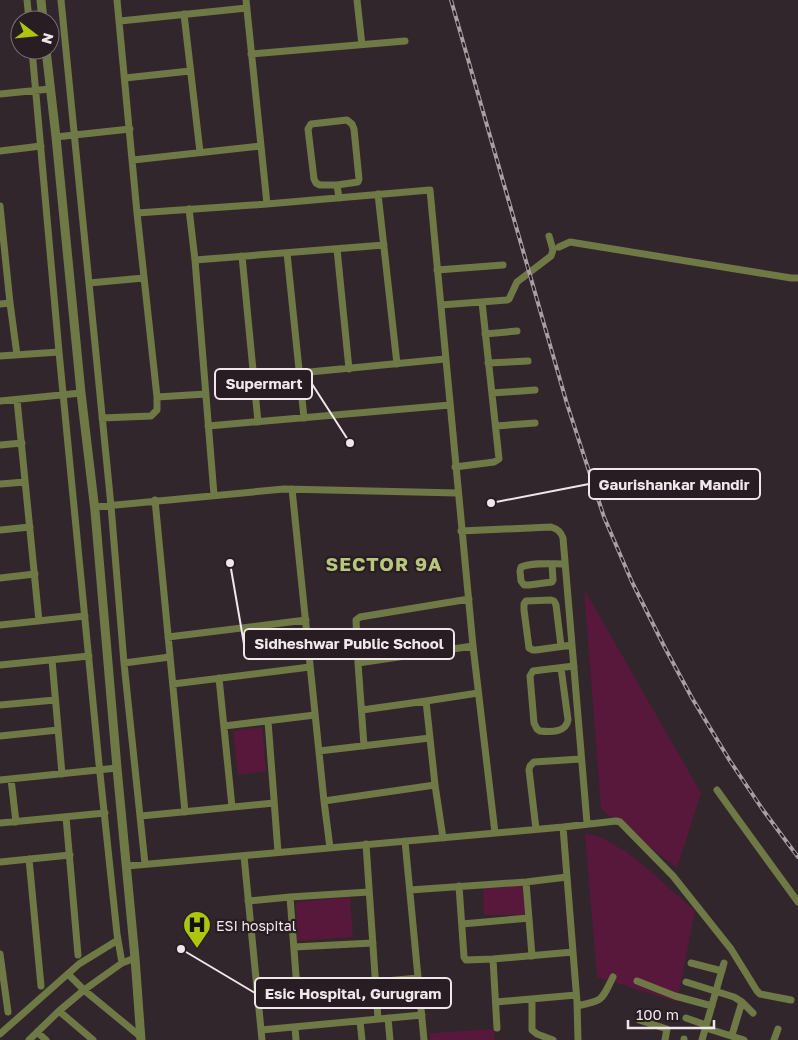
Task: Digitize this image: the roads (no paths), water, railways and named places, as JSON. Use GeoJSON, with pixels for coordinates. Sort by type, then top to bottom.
{"type":"FeatureCollection","features":[{"type":"Feature","properties":{"kind":"street"},"geometry":{"type":"LineString","coordinates":[[61,0],[145,864]]}},
{"type":"Feature","properties":{"kind":"street"},"geometry":{"type":"LineString","coordinates":[[102,418],[151,416],[157,410],[117,0]]}},
{"type":"Feature","properties":{"kind":"street"},"geometry":{"type":"LineString","coordinates":[[246,0],[267,204]]}},
{"type":"Feature","properties":{"kind":"street"},"geometry":{"type":"LineString","coordinates":[[357,0],[362,46]]}},
{"type":"Feature","properties":{"kind":"street"},"geometry":{"type":"LineString","coordinates":[[120,21],[247,8]]}},
{"type":"Feature","properties":{"kind":"street"},"geometry":{"type":"LineString","coordinates":[[184,14],[200,152]]}},
{"type":"Feature","properties":{"kind":"street"},"geometry":{"type":"LineString","coordinates":[[251,54],[405,41]]}},
{"type":"Feature","properties":{"kind":"street"},"geometry":{"type":"LineString","coordinates":[[33,60],[100,770],[122,963]]}},
{"type":"Feature","properties":{"kind":"street"},"geometry":{"type":"LineString","coordinates":[[47,60],[81,393],[95,507],[141,1039]]}},
{"type":"Feature","properties":{"kind":"street"},"geometry":{"type":"LineString","coordinates":[[125,78],[190,71]]}},
{"type":"Feature","properties":{"kind":"street"},"geometry":{"type":"LineString","coordinates":[[0,94],[50,89]]}},
{"type":"Feature","properties":{"kind":"street"},"geometry":{"type":"LineString","coordinates":[[347,120],[352,124],[359,179],[358,182],[337,185],[320,185],[314,179],[308,129],[311,124],[347,120]]}},
{"type":"Feature","properties":{"kind":"street"},"geometry":{"type":"LineString","coordinates":[[56,137],[130,129]]}},
{"type":"Feature","properties":{"kind":"street"},"geometry":{"type":"LineString","coordinates":[[0,151],[41,146]]}},
{"type":"Feature","properties":{"kind":"street"},"geometry":{"type":"LineString","coordinates":[[133,160],[261,146]]}},
{"type":"Feature","properties":{"kind":"street"},"geometry":{"type":"LineString","coordinates":[[337,185],[339,198]]}},
{"type":"Feature","properties":{"kind":"street"},"geometry":{"type":"LineString","coordinates":[[137,213],[430,190],[473,646],[495,833]]}},
{"type":"Feature","properties":{"kind":"street"},"geometry":{"type":"LineString","coordinates":[[378,194],[397,364]]}},
{"type":"Feature","properties":{"kind":"street"},"geometry":{"type":"LineString","coordinates":[[0,206],[2,244],[17,355]]}},
{"type":"Feature","properties":{"kind":"street"},"geometry":{"type":"LineString","coordinates":[[189,209],[195,260],[214,495]]}},
{"type":"Feature","properties":{"kind":"street"},"geometry":{"type":"LineString","coordinates":[[441,305],[508,299],[517,282],[551,256],[553,250],[549,236]]}},
{"type":"Feature","properties":{"kind":"street"},"geometry":{"type":"LineString","coordinates":[[562,246],[570,242],[798,278]]}},
{"type":"Feature","properties":{"kind":"street"},"geometry":{"type":"LineString","coordinates":[[195,260],[384,245]]}},
{"type":"Feature","properties":{"kind":"street"},"geometry":{"type":"LineString","coordinates":[[337,248],[349,369]]}},
{"type":"Feature","properties":{"kind":"street"},"geometry":{"type":"LineString","coordinates":[[287,253],[304,418]]}},
{"type":"Feature","properties":{"kind":"street"},"geometry":{"type":"LineString","coordinates":[[242,256],[258,422]]}},
{"type":"Feature","properties":{"kind":"street"},"geometry":{"type":"LineString","coordinates":[[437,270],[503,265]]}},
{"type":"Feature","properties":{"kind":"street"},"geometry":{"type":"LineString","coordinates":[[89,283],[144,278]]}},
{"type":"Feature","properties":{"kind":"street"},"geometry":{"type":"LineString","coordinates":[[455,467],[497,461],[499,456],[482,302]]}},
{"type":"Feature","properties":{"kind":"street"},"geometry":{"type":"LineString","coordinates":[[0,304],[10,303]]}},
{"type":"Feature","properties":{"kind":"street"},"geometry":{"type":"LineString","coordinates":[[485,334],[517,331]]}},
{"type":"Feature","properties":{"kind":"street"},"geometry":{"type":"LineString","coordinates":[[0,356],[59,352]]}},
{"type":"Feature","properties":{"kind":"street"},"geometry":{"type":"LineString","coordinates":[[299,374],[446,359]]}},
{"type":"Feature","properties":{"kind":"street"},"geometry":{"type":"LineString","coordinates":[[488,363],[528,360]]}},
{"type":"Feature","properties":{"kind":"street"},"geometry":{"type":"LineString","coordinates":[[492,393],[535,390]]}},
{"type":"Feature","properties":{"kind":"street"},"geometry":{"type":"LineString","coordinates":[[0,401],[81,393]]}},
{"type":"Feature","properties":{"kind":"street"},"geometry":{"type":"LineString","coordinates":[[156,397],[206,394]]}},
{"type":"Feature","properties":{"kind":"street"},"geometry":{"type":"LineString","coordinates":[[17,400],[39,621]]}},
{"type":"Feature","properties":{"kind":"street"},"geometry":{"type":"LineString","coordinates":[[208,426],[450,406]]}},
{"type":"Feature","properties":{"kind":"street"},"geometry":{"type":"LineString","coordinates":[[496,426],[535,423]]}},
{"type":"Feature","properties":{"kind":"street"},"geometry":{"type":"LineString","coordinates":[[0,445],[22,443]]}},
{"type":"Feature","properties":{"kind":"street"},"geometry":{"type":"LineString","coordinates":[[0,484],[26,482]]}},
{"type":"Feature","properties":{"kind":"street"},"geometry":{"type":"LineString","coordinates":[[95,507],[155,500],[292,489],[458,493]]}},
{"type":"Feature","properties":{"kind":"street"},"geometry":{"type":"LineString","coordinates":[[292,489],[330,848]]}},
{"type":"Feature","properties":{"kind":"street"},"geometry":{"type":"LineString","coordinates":[[155,500],[185,812]]}},
{"type":"Feature","properties":{"kind":"street"},"geometry":{"type":"LineString","coordinates":[[0,530],[30,527]]}},
{"type":"Feature","properties":{"kind":"street"},"geometry":{"type":"LineString","coordinates":[[462,531],[551,527],[561,532],[587,823]]}},
{"type":"Feature","properties":{"kind":"street"},"geometry":{"type":"LineString","coordinates":[[552,564],[552,582],[524,585],[521,581],[521,567],[552,564],[565,564]]}},
{"type":"Feature","properties":{"kind":"street"},"geometry":{"type":"LineString","coordinates":[[0,578],[35,574]]}},
{"type":"Feature","properties":{"kind":"street"},"geometry":{"type":"LineString","coordinates":[[364,746],[356,620],[360,617],[469,599]]}},
{"type":"Feature","properties":{"kind":"street"},"geometry":{"type":"LineString","coordinates":[[561,646],[554,601],[526,601],[524,610],[529,648],[536,650],[561,646],[572,644]]}},
{"type":"Feature","properties":{"kind":"street"},"geometry":{"type":"LineString","coordinates":[[0,625],[85,616]]}},
{"type":"Feature","properties":{"kind":"street"},"geometry":{"type":"LineString","coordinates":[[168,637],[306,620]]}},
{"type":"Feature","properties":{"kind":"street"},"geometry":{"type":"LineString","coordinates":[[308,640],[356,635]]}},
{"type":"Feature","properties":{"kind":"street"},"geometry":{"type":"LineString","coordinates":[[358,663],[473,646]]}},
{"type":"Feature","properties":{"kind":"street"},"geometry":{"type":"LineString","coordinates":[[0,665],[89,656]]}},
{"type":"Feature","properties":{"kind":"street"},"geometry":{"type":"LineString","coordinates":[[124,662],[170,658]]}},
{"type":"Feature","properties":{"kind":"street"},"geometry":{"type":"LineString","coordinates":[[52,660],[62,774]]}},
{"type":"Feature","properties":{"kind":"street"},"geometry":{"type":"LineString","coordinates":[[561,668],[568,725],[562,730],[540,731],[534,723],[530,676],[533,671],[574,666]]}},
{"type":"Feature","properties":{"kind":"street"},"geometry":{"type":"LineString","coordinates":[[173,684],[310,667]]}},
{"type":"Feature","properties":{"kind":"street"},"geometry":{"type":"LineString","coordinates":[[219,678],[232,807]]}},
{"type":"Feature","properties":{"kind":"street"},"geometry":{"type":"LineString","coordinates":[[362,710],[478,693]]}},
{"type":"Feature","properties":{"kind":"street"},"geometry":{"type":"LineString","coordinates":[[0,705],[55,700]]}},
{"type":"Feature","properties":{"kind":"street"},"geometry":{"type":"LineString","coordinates":[[426,701],[442,838]]}},
{"type":"Feature","properties":{"kind":"street"},"geometry":{"type":"LineString","coordinates":[[224,726],[315,715]]}},
{"type":"Feature","properties":{"kind":"street"},"geometry":{"type":"LineString","coordinates":[[268,721],[278,852]]}},
{"type":"Feature","properties":{"kind":"street"},"geometry":{"type":"LineString","coordinates":[[0,736],[58,730]]}},
{"type":"Feature","properties":{"kind":"street"},"geometry":{"type":"LineString","coordinates":[[319,752],[430,738]]}},
{"type":"Feature","properties":{"kind":"street"},"geometry":{"type":"LineString","coordinates":[[536,829],[530,766],[534,762],[581,758]]}},
{"type":"Feature","properties":{"kind":"street"},"geometry":{"type":"LineString","coordinates":[[0,780],[117,768]]}},
{"type":"Feature","properties":{"kind":"street"},"geometry":{"type":"LineString","coordinates":[[11,779],[16,822]]}},
{"type":"Feature","properties":{"kind":"street"},"geometry":{"type":"LineString","coordinates":[[324,801],[435,786]]}},
{"type":"Feature","properties":{"kind":"street"},"geometry":{"type":"LineString","coordinates":[[717,790],[798,902]]}},
{"type":"Feature","properties":{"kind":"street"},"geometry":{"type":"LineString","coordinates":[[141,816],[274,803]]}},
{"type":"Feature","properties":{"kind":"street"},"geometry":{"type":"LineString","coordinates":[[0,823],[105,813]]}},
{"type":"Feature","properties":{"kind":"street"},"geometry":{"type":"LineString","coordinates":[[66,817],[78,954]]}},
{"type":"Feature","properties":{"kind":"street"},"geometry":{"type":"LineString","coordinates":[[127,866],[562,827],[612,820],[620,822],[673,876],[731,949],[757,991],[760,994],[791,1000]]}},
{"type":"Feature","properties":{"kind":"street"},"geometry":{"type":"LineString","coordinates":[[562,827],[573,952],[578,1040]]}},
{"type":"Feature","properties":{"kind":"street"},"geometry":{"type":"LineString","coordinates":[[405,841],[424,1040]]}},
{"type":"Feature","properties":{"kind":"street"},"geometry":{"type":"LineString","coordinates":[[366,844],[378,1019]]}},
{"type":"Feature","properties":{"kind":"street"},"geometry":{"type":"LineString","coordinates":[[0,862],[70,856]]}},
{"type":"Feature","properties":{"kind":"street"},"geometry":{"type":"LineString","coordinates":[[244,856],[262,1040]]}},
{"type":"Feature","properties":{"kind":"street"},"geometry":{"type":"LineString","coordinates":[[29,859],[41,986]]}},
{"type":"Feature","properties":{"kind":"street"},"geometry":{"type":"LineString","coordinates":[[410,890],[526,882],[567,877]]}},
{"type":"Feature","properties":{"kind":"street"},"geometry":{"type":"LineString","coordinates":[[526,882],[532,956]]}},
{"type":"Feature","properties":{"kind":"street"},"geometry":{"type":"LineString","coordinates":[[459,886],[464,957],[466,960],[573,952]]}},
{"type":"Feature","properties":{"kind":"street"},"geometry":{"type":"LineString","coordinates":[[248,901],[369,892]]}},
{"type":"Feature","properties":{"kind":"street"},"geometry":{"type":"LineString","coordinates":[[290,897],[297,989]]}},
{"type":"Feature","properties":{"kind":"street"},"geometry":{"type":"LineString","coordinates":[[462,924],[529,918]]}},
{"type":"Feature","properties":{"kind":"street"},"geometry":{"type":"LineString","coordinates":[[0,1034],[79,964],[118,940]]}},
{"type":"Feature","properties":{"kind":"street"},"geometry":{"type":"LineString","coordinates":[[294,947],[373,943]]}},
{"type":"Feature","properties":{"kind":"street"},"geometry":{"type":"LineString","coordinates":[[0,954],[2,980],[8,1012]]}},
{"type":"Feature","properties":{"kind":"street"},"geometry":{"type":"LineString","coordinates":[[29,1040],[84,990],[122,963],[135,958]]}},
{"type":"Feature","properties":{"kind":"street"},"geometry":{"type":"LineString","coordinates":[[493,959],[497,1028]]}},
{"type":"Feature","properties":{"kind":"street"},"geometry":{"type":"LineString","coordinates":[[692,963],[723,967],[706,1026],[705,1039]]}},
{"type":"Feature","properties":{"kind":"street"},"geometry":{"type":"LineString","coordinates":[[68,974],[141,1039]]}},
{"type":"Feature","properties":{"kind":"street"},"geometry":{"type":"LineString","coordinates":[[577,1006],[598,1001],[604,996],[613,977]]}},
{"type":"Feature","properties":{"kind":"street"},"geometry":{"type":"LineString","coordinates":[[258,992],[418,978]]}},
{"type":"Feature","properties":{"kind":"street"},"geometry":{"type":"LineString","coordinates":[[637,981],[676,996],[712,1006]]}},
{"type":"Feature","properties":{"kind":"street"},"geometry":{"type":"LineString","coordinates":[[686,982],[734,997],[753,1013]]}},
{"type":"Feature","properties":{"kind":"street"},"geometry":{"type":"LineString","coordinates":[[496,1002],[576,995]]}},
{"type":"Feature","properties":{"kind":"street"},"geometry":{"type":"LineString","coordinates":[[532,999],[532,1030],[553,1040]]}},
{"type":"Feature","properties":{"kind":"street"},"geometry":{"type":"LineString","coordinates":[[732,1035],[742,1002]]}},
{"type":"Feature","properties":{"kind":"street"},"geometry":{"type":"LineString","coordinates":[[59,1011],[93,1040]]}},
{"type":"Feature","properties":{"kind":"street"},"geometry":{"type":"LineString","coordinates":[[262,1030],[422,1015]]}},
{"type":"Feature","properties":{"kind":"street"},"geometry":{"type":"LineString","coordinates":[[388,1018],[390,1040]]}},
{"type":"Feature","properties":{"kind":"street"},"geometry":{"type":"LineString","coordinates":[[686,1018],[744,1040]]}},
{"type":"Feature","properties":{"kind":"street"},"geometry":{"type":"LineString","coordinates":[[639,1020],[667,1029],[665,1040]]}},
{"type":"Feature","properties":{"kind":"street"},"geometry":{"type":"LineString","coordinates":[[360,1021],[362,1040]]}},
{"type":"Feature","properties":{"kind":"street"},"geometry":{"type":"LineString","coordinates":[[295,1027],[296,1040]]}},
{"type":"Feature","properties":{"kind":"street"},"geometry":{"type":"LineString","coordinates":[[774,1040],[778,1029]]}},
{"type":"Feature","properties":{"kind":"street"},"geometry":{"type":"LineString","coordinates":[[37,1032],[46,1040]]}},
{"type":"Feature","properties":{"kind":"railway"},"geometry":{"type":"LineString","coordinates":[[451,0],[567,404],[604,517],[632,582],[692,698],[730,761],[798,857]]}},
{"type":"Feature","properties":{"kind":"place","name":"Supermart"},"geometry":{"type":"Point","coordinates":[350,443]}},
{"type":"Feature","properties":{"kind":"place","name":"Gaurishankar Mandir"},"geometry":{"type":"Point","coordinates":[491,503]}},
{"type":"Feature","properties":{"kind":"place","name":"Sidheshwar Public School"},"geometry":{"type":"Point","coordinates":[230,563]}},
{"type":"Feature","properties":{"kind":"place","name":"Esic Hospital, Gurugram"},"geometry":{"type":"Point","coordinates":[181,949]}},
{"type":"Feature","properties":{"kind":"place","name":"ESI hospital"},"geometry":{"type":"Point","coordinates":[197,949]}},
{"type":"Feature","properties":{"kind":"district","name":"SECTOR 9A"},"geometry":{"type":"Point","coordinates":[384,563]}}]}
